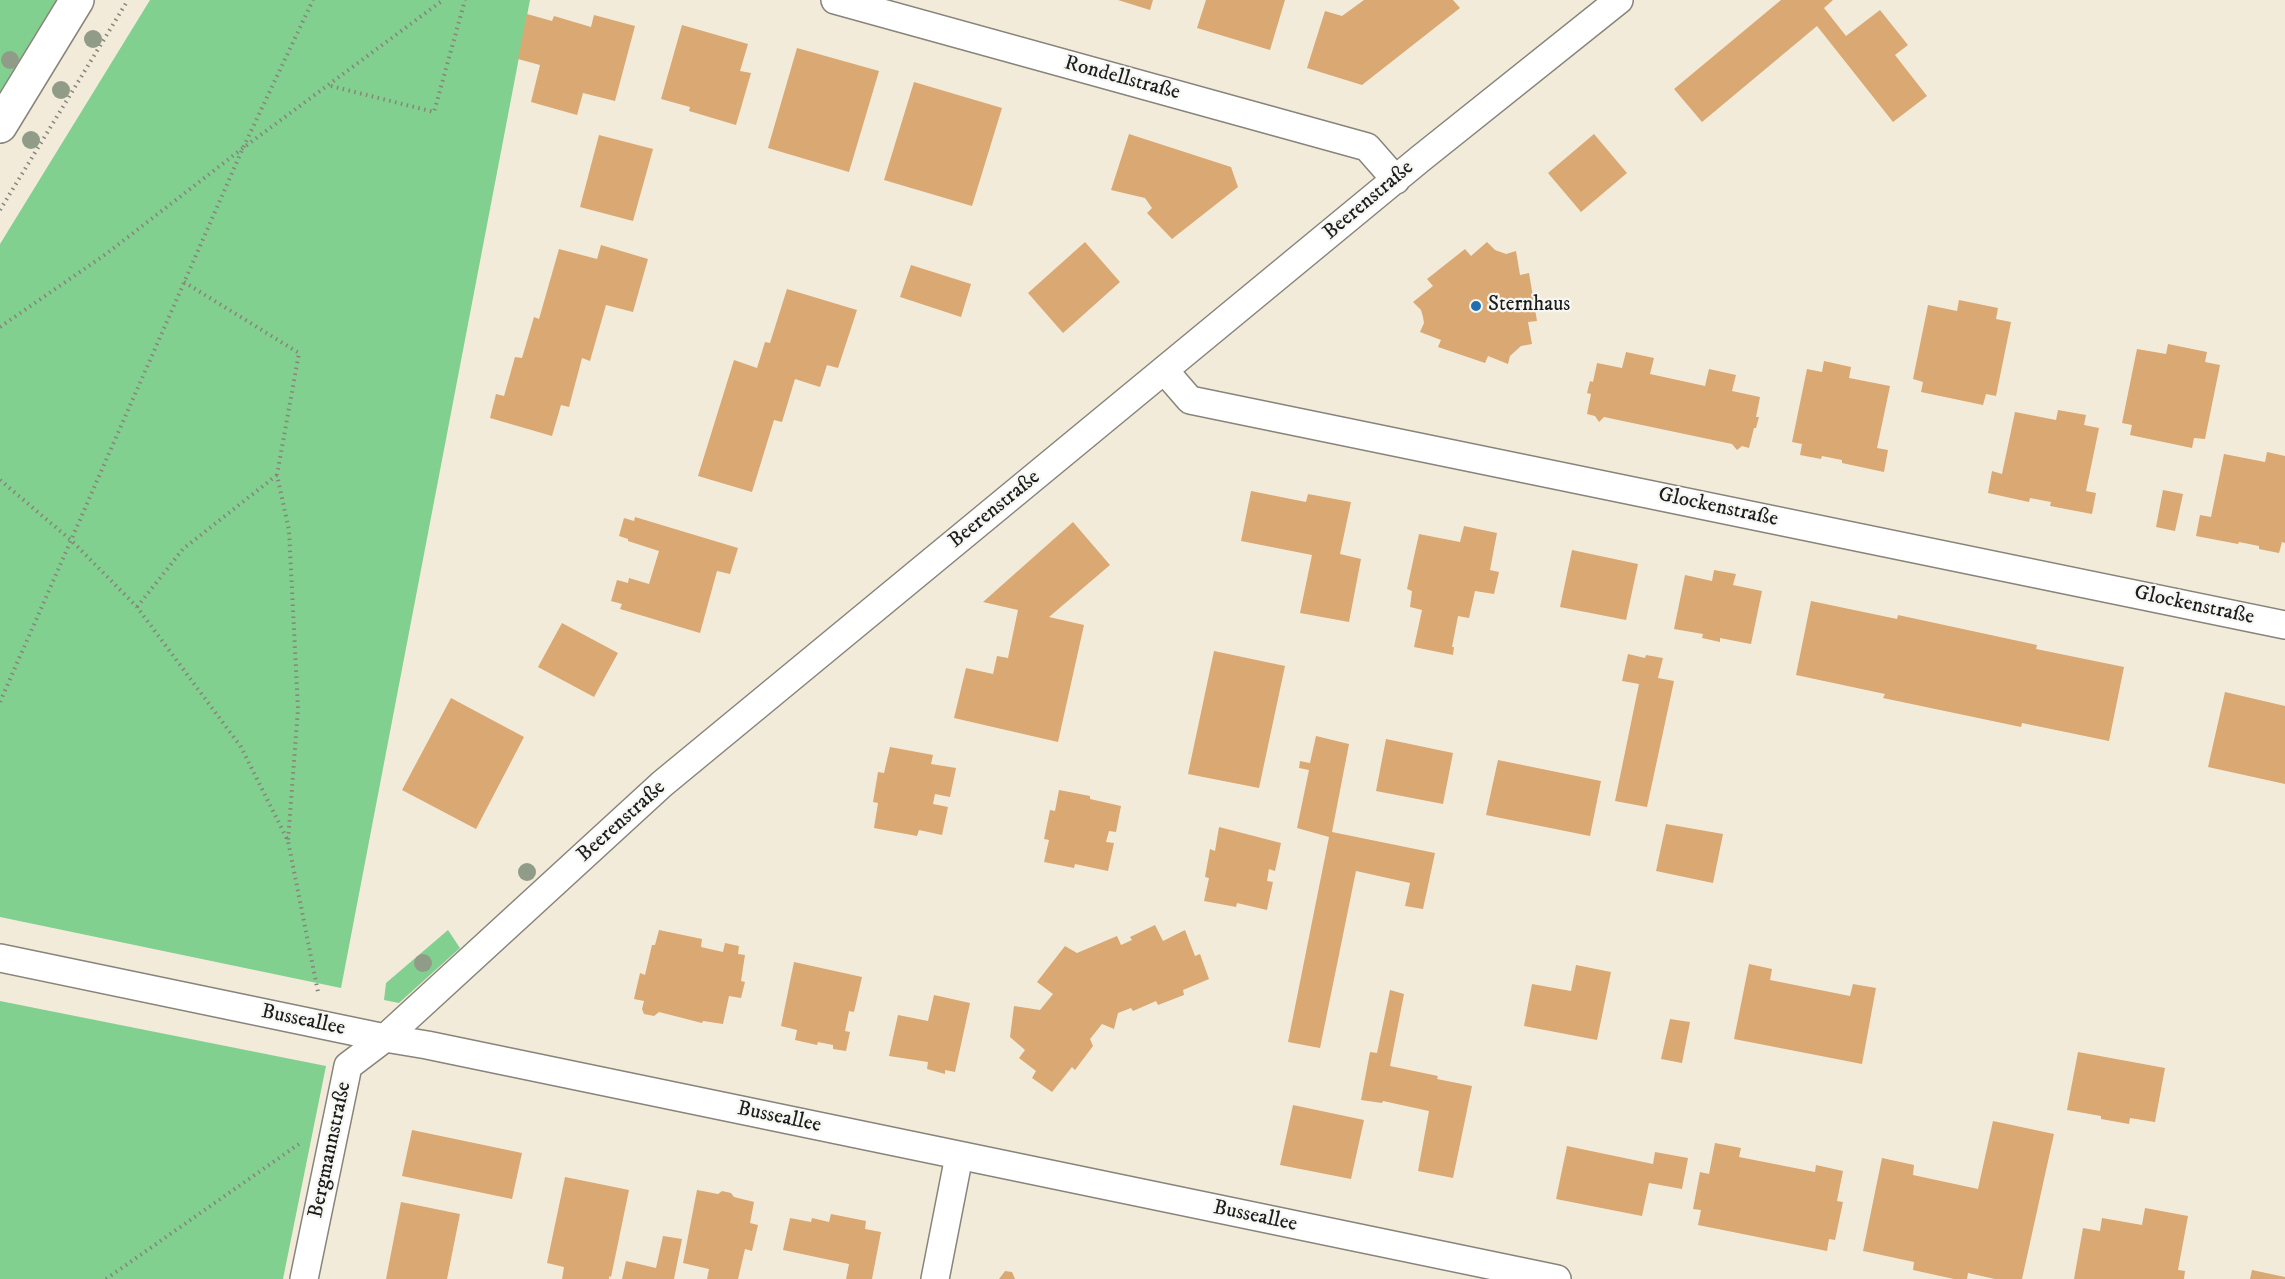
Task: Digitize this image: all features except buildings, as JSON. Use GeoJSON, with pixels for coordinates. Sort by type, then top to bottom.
{"type":"FeatureCollection","features":[{"type":"Feature","properties":{"kind":"main road"},"geometry":{"type":"LineString","coordinates":[[0,126],[77,0]]}},
{"type":"Feature","properties":{"kind":"street","name":"Rondellstraße"},"geometry":{"type":"LineString","coordinates":[[835,0],[1367,147],[1395,180]]}},
{"type":"Feature","properties":{"kind":"street","name":"Beerenstraße"},"geometry":{"type":"LineString","coordinates":[[385,1038],[663,784],[814,657],[1395,180],[1619,0]]}},
{"type":"Feature","properties":{"kind":"street","name":"Glockenstraße"},"geometry":{"type":"LineString","coordinates":[[1164,370],[1190,400],[2285,625]]}},
{"type":"Feature","properties":{"kind":"street","name":"Busseallee"},"geometry":{"type":"LineString","coordinates":[[0,958],[385,1038],[427,1044],[1557,1279]]}},
{"type":"Feature","properties":{"kind":"street","name":"Bergmannstraße"},"geometry":{"type":"LineString","coordinates":[[304,1279],[348,1066],[385,1038]]}},
{"type":"Feature","properties":{"kind":"street"},"geometry":{"type":"LineString","coordinates":[[935,1279],[959,1156]]}},
{"type":"Feature","properties":{"kind":"path"},"geometry":{"type":"LineString","coordinates":[[0,210],[128,0]]}},
{"type":"Feature","properties":{"kind":"path"},"geometry":{"type":"LineString","coordinates":[[0,702],[243,148],[313,0]]}},
{"type":"Feature","properties":{"kind":"path"},"geometry":{"type":"LineString","coordinates":[[0,327],[106,254],[243,148],[331,86],[443,0]]}},
{"type":"Feature","properties":{"kind":"path"},"geometry":{"type":"LineString","coordinates":[[331,86],[434,111],[465,0]]}},
{"type":"Feature","properties":{"kind":"path"},"geometry":{"type":"LineString","coordinates":[[184,282],[298,353],[277,475],[289,530],[298,709],[288,841]]}},
{"type":"Feature","properties":{"kind":"path"},"geometry":{"type":"LineString","coordinates":[[137,607],[183,549],[277,475]]}},
{"type":"Feature","properties":{"kind":"path"},"geometry":{"type":"LineString","coordinates":[[0,480],[72,541],[137,607],[241,747],[288,841],[319,992]]}},
{"type":"Feature","properties":{"kind":"path"},"geometry":{"type":"LineString","coordinates":[[106,1279],[300,1143]]}},
{"type":"Feature","properties":{"kind":"green space"},"geometry":{"type":"Polygon","coordinates":[[[0,0],[59,0],[0,96],[0,0]]]}},
{"type":"Feature","properties":{"kind":"green space"},"geometry":{"type":"Polygon","coordinates":[[[150,0],[530,0],[341,988],[0,917],[0,244],[150,0]]]}},
{"type":"Feature","properties":{"kind":"green space"},"geometry":{"type":"Polygon","coordinates":[[[448,930],[460,948],[399,1003],[384,1000],[386,983],[448,930]]]}},
{"type":"Feature","properties":{"kind":"green space"},"geometry":{"type":"Polygon","coordinates":[[[0,1001],[326,1066],[283,1279],[0,1279],[0,1001]]]}},
{"type":"Feature","properties":{"kind":"place","name":"Sternhaus"},"geometry":{"type":"Point","coordinates":[1476,306]}}]}
